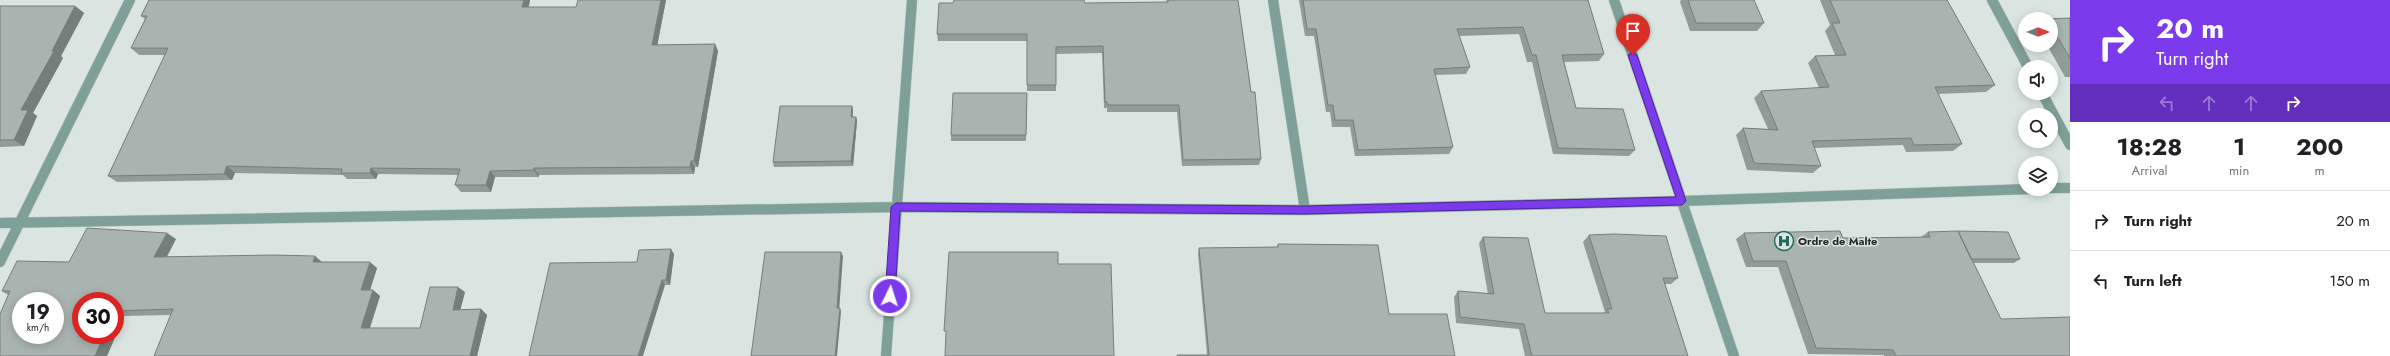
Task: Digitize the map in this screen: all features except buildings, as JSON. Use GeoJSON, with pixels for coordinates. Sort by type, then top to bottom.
{"type":"FeatureCollection","features":[{"type":"Feature","properties":{"kind":"street"},"geometry":{"type":"LineString","coordinates":[[0,262],[130,0]]}},
{"type":"Feature","properties":{"kind":"street"},"geometry":{"type":"LineString","coordinates":[[886,356],[912,0]]}},
{"type":"Feature","properties":{"kind":"street"},"geometry":{"type":"LineString","coordinates":[[1273,0],[1305,210]]}},
{"type":"Feature","properties":{"kind":"street"},"geometry":{"type":"LineString","coordinates":[[1614,0],[1734,356]]}},
{"type":"Feature","properties":{"kind":"street"},"geometry":{"type":"LineString","coordinates":[[1992,0],[2024,60]]}},
{"type":"Feature","properties":{"kind":"street"},"geometry":{"type":"LineString","coordinates":[[2046,100],[2070,145]]}},
{"type":"Feature","properties":{"kind":"street"},"geometry":{"type":"LineString","coordinates":[[2058,188],[2070,188]]}},
{"type":"Feature","properties":{"kind":"street"},"geometry":{"type":"LineString","coordinates":[[0,223],[896,207],[1305,210],[1682,201],[2018,189]]}},
{"type":"Feature","properties":{"kind":"place","name":"Ordre de Malte"},"geometry":{"type":"Point","coordinates":[1784,241]}},
{"type":"Feature","properties":{"kind":"route"},"geometry":{"type":"LineString","coordinates":[[890,296],[896,207],[1305,210],[1682,201],[1633,55]]}}]}
